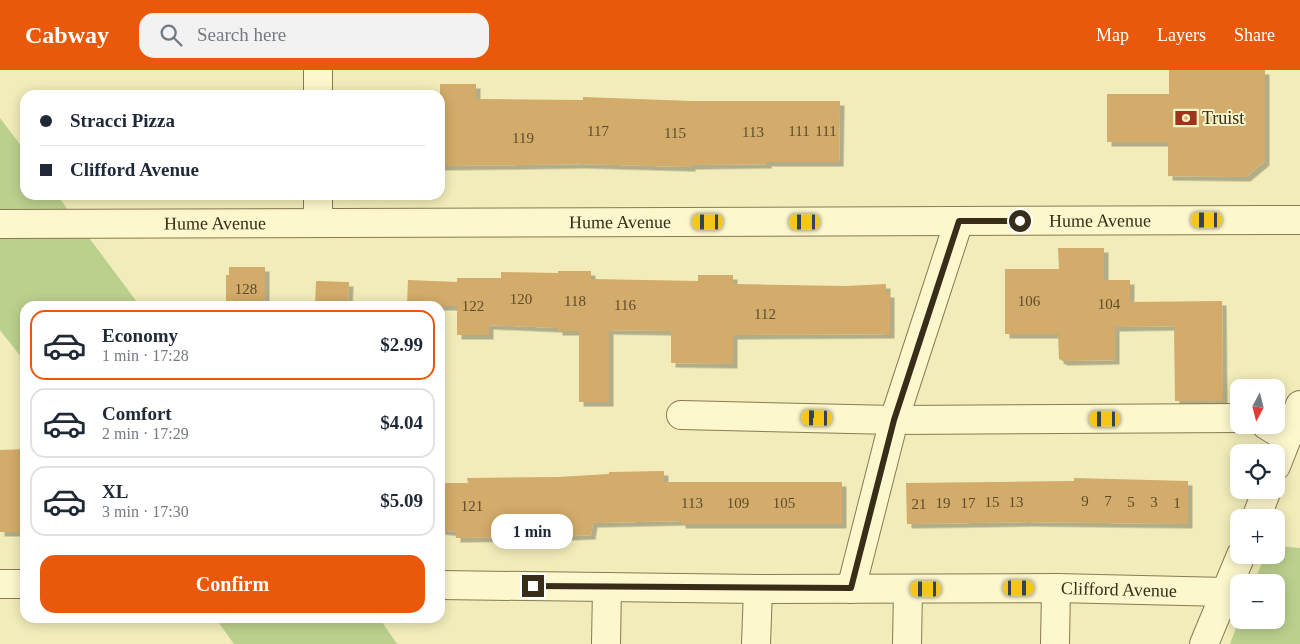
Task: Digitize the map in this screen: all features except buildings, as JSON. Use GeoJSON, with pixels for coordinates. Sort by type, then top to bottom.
{"type":"FeatureCollection","features":[{"type":"Feature","properties":{"kind":"street"},"geometry":{"type":"LineString","coordinates":[[318,70],[318,90]]}},
{"type":"Feature","properties":{"kind":"street"},"geometry":{"type":"LineString","coordinates":[[318,200],[318,223]]}},
{"type":"Feature","properties":{"kind":"street","name":"Hume Avenue"},"geometry":{"type":"LineString","coordinates":[[0,224],[1300,220]]}},
{"type":"Feature","properties":{"kind":"street"},"geometry":{"type":"LineString","coordinates":[[851,588],[894,420],[959,221]]}},
{"type":"Feature","properties":{"kind":"street"},"geometry":{"type":"LineString","coordinates":[[1285,422],[1300,405]]}},
{"type":"Feature","properties":{"kind":"street"},"geometry":{"type":"LineString","coordinates":[[681,415],[894,420],[1230,418]]}},
{"type":"Feature","properties":{"kind":"street"},"geometry":{"type":"LineString","coordinates":[[1204,644],[1237,564]]}},
{"type":"Feature","properties":{"kind":"street"},"geometry":{"type":"LineString","coordinates":[[0,584],[20,584]]}},
{"type":"Feature","properties":{"kind":"street","name":"Clifford Avenue"},"geometry":{"type":"LineString","coordinates":[[445,585],[758,589],[1056,588],[1226,592]]}},
{"type":"Feature","properties":{"kind":"street"},"geometry":{"type":"LineString","coordinates":[[606,644],[607,587]]}},
{"type":"Feature","properties":{"kind":"street"},"geometry":{"type":"LineString","coordinates":[[1055,644],[1056,588]]}},
{"type":"Feature","properties":{"kind":"street"},"geometry":{"type":"LineString","coordinates":[[756,644],[758,589]]}},
{"type":"Feature","properties":{"kind":"street"},"geometry":{"type":"LineString","coordinates":[[907,644],[908,589]]}},
{"type":"Feature","properties":{"kind":"green space"},"geometry":{"type":"Polygon","coordinates":[[[0,118],[20,144],[20,200],[61,200],[136,301],[20,301],[20,356],[0,330],[0,118]]]}},
{"type":"Feature","properties":{"kind":"green space"},"geometry":{"type":"Polygon","coordinates":[[[1285,547],[1300,548],[1300,644],[1230,644],[1236,629],[1285,629],[1285,574],[1257,574],[1261,564],[1285,564],[1285,547]]]}},
{"type":"Feature","properties":{"kind":"green space"},"geometry":{"type":"Polygon","coordinates":[[[219,623],[383,623],[397,644],[234,644],[219,623]]]}},
{"type":"Feature","properties":{"kind":"place","name":"Truist"},"geometry":{"type":"Point","coordinates":[1186,118]}},
{"type":"Feature","properties":{"kind":"route"},"geometry":{"type":"LineString","coordinates":[[533,586],[758,589],[851,588],[894,420],[959,221],[1020,221]]}}]}
